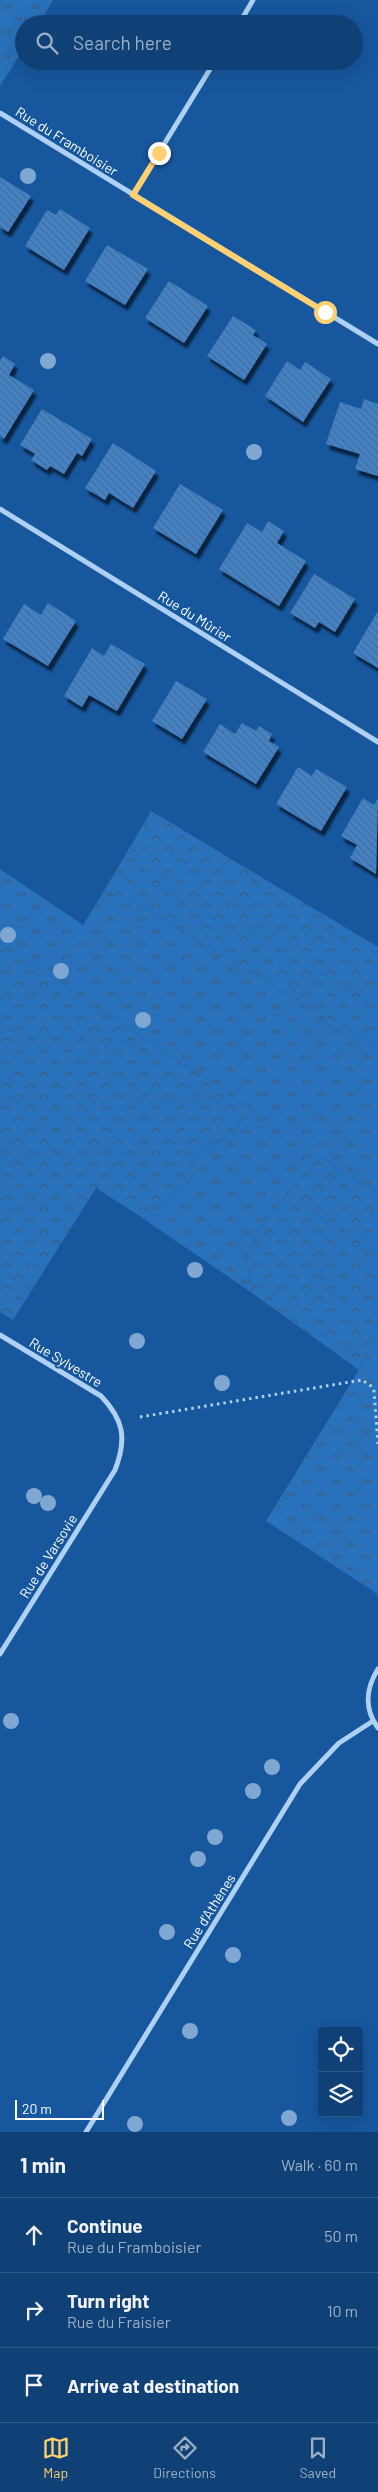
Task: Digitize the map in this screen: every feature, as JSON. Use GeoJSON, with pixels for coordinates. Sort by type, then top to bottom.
{"type":"FeatureCollection","features":[{"type":"Feature","properties":{"kind":"street"},"geometry":{"type":"LineString","coordinates":[[244,15],[253,0]]}},
{"type":"Feature","properties":{"kind":"street"},"geometry":{"type":"LineString","coordinates":[[133,195],[210,70]]}},
{"type":"Feature","properties":{"kind":"street","name":"Rue du Framboisier"},"geometry":{"type":"LineString","coordinates":[[0,113],[378,344]]}},
{"type":"Feature","properties":{"kind":"street","name":"Rue du Mûrier"},"geometry":{"type":"LineString","coordinates":[[0,509],[378,742]]}},
{"type":"Feature","properties":{"kind":"street","name":"Rue Sylvestre"},"geometry":{"type":"LineString","coordinates":[[0,1335],[101,1396],[111,1406],[119,1421],[122,1436],[122,1452],[115,1470]]}},
{"type":"Feature","properties":{"kind":"street","name":"Rue de Varsovie"},"geometry":{"type":"LineString","coordinates":[[0,1654],[115,1470]]}},
{"type":"Feature","properties":{"kind":"street"},"geometry":{"type":"LineString","coordinates":[[378,1669],[372,1679],[368,1693],[368,1707],[373,1721],[378,1728]]}},
{"type":"Feature","properties":{"kind":"street","name":"Rue d'Athènes"},"geometry":{"type":"LineString","coordinates":[[86,2132],[300,1784],[340,1743],[373,1721]]}},
{"type":"Feature","properties":{"kind":"path"},"geometry":{"type":"LineString","coordinates":[[140,1417],[362,1380],[371,1386],[374,1391],[378,1444]]}},
{"type":"Feature","properties":{"kind":"green space"},"geometry":{"type":"Polygon","coordinates":[[[0,0],[53,0],[44,15],[15,15],[15,62],[0,86],[0,0]]]}},
{"type":"Feature","properties":{"kind":"green space"},"geometry":{"type":"Polygon","coordinates":[[[151,811],[378,947],[378,1047],[107,886],[151,811]]]}},
{"type":"Feature","properties":{"kind":"green space"},"geometry":{"type":"Polygon","coordinates":[[[0,869],[83,925],[107,886],[378,1047],[378,1193],[319,1156],[257,1232],[247,1260],[252,1293],[138,1215],[175,1196],[191,1178],[196,1154],[231,1136],[252,1109],[0,943],[0,869]]]}},
{"type":"Feature","properties":{"kind":"green space"},"geometry":{"type":"Polygon","coordinates":[[[0,943],[252,1109],[231,1136],[196,1154],[191,1178],[175,1196],[138,1215],[96,1188],[13,1320],[0,1312],[0,943]]]}},
{"type":"Feature","properties":{"kind":"green space"},"geometry":{"type":"Polygon","coordinates":[[[319,1156],[378,1193],[378,1321],[359,1370],[252,1293],[247,1260],[257,1232],[319,1156]]]}},
{"type":"Feature","properties":{"kind":"green space"},"geometry":{"type":"Polygon","coordinates":[[[378,1321],[378,1599],[376,1593],[266,1521],[359,1370],[378,1321]]]}},
{"type":"Feature","properties":{"kind":"building"},"geometry":{"type":"Polygon","coordinates":[[[0,177],[31,196],[8,232],[0,227],[0,177]]]}},
{"type":"Feature","properties":{"kind":"building"},"geometry":{"type":"Polygon","coordinates":[[[60,209],[90,228],[64,270],[25,246],[47,210],[56,215],[60,209]]]}},
{"type":"Feature","properties":{"kind":"building"},"geometry":{"type":"Polygon","coordinates":[[[107,245],[148,269],[125,305],[85,281],[107,245]]]}},
{"type":"Feature","properties":{"kind":"building"},"geometry":{"type":"Polygon","coordinates":[[[169,281],[208,306],[184,343],[145,318],[169,281]]]}},
{"type":"Feature","properties":{"kind":"building"},"geometry":{"type":"Polygon","coordinates":[[[233,316],[256,330],[253,335],[267,344],[244,380],[207,356],[233,316]]]}},
{"type":"Feature","properties":{"kind":"building"},"geometry":{"type":"Polygon","coordinates":[[[3,356],[15,364],[9,375],[34,390],[4,439],[0,436],[0,361],[3,356]]]}},
{"type":"Feature","properties":{"kind":"building"},"geometry":{"type":"Polygon","coordinates":[[[287,361],[300,370],[305,362],[331,379],[303,422],[265,396],[287,361]]]}},
{"type":"Feature","properties":{"kind":"building"},"geometry":{"type":"Polygon","coordinates":[[[364,399],[378,404],[378,476],[355,469],[360,454],[326,444],[340,402],[361,409],[364,399]]]}},
{"type":"Feature","properties":{"kind":"building"},"geometry":{"type":"Polygon","coordinates":[[[42,409],[92,439],[82,456],[77,453],[64,474],[50,466],[47,470],[31,460],[35,454],[20,445],[42,409]]]}},
{"type":"Feature","properties":{"kind":"building"},"geometry":{"type":"Polygon","coordinates":[[[113,443],[156,471],[133,508],[109,493],[105,500],[85,488],[113,443]]]}},
{"type":"Feature","properties":{"kind":"building"},"geometry":{"type":"Polygon","coordinates":[[[180,484],[223,510],[196,554],[153,528],[180,484]]]}},
{"type":"Feature","properties":{"kind":"building"},"geometry":{"type":"Polygon","coordinates":[[[268,521],[284,531],[277,543],[306,561],[279,606],[219,569],[247,523],[262,532],[268,521]]]}},
{"type":"Feature","properties":{"kind":"building"},"geometry":{"type":"Polygon","coordinates":[[[314,574],[355,599],[335,632],[319,622],[315,628],[290,613],[314,574]]]}},
{"type":"Feature","properties":{"kind":"building"},"geometry":{"type":"Polygon","coordinates":[[[48,603],[76,621],[48,666],[3,639],[24,604],[41,615],[48,603]]]}},
{"type":"Feature","properties":{"kind":"building"},"geometry":{"type":"Polygon","coordinates":[[[378,611],[378,668],[353,653],[378,611]]]}},
{"type":"Feature","properties":{"kind":"building"},"geometry":{"type":"Polygon","coordinates":[[[111,644],[145,664],[117,711],[89,695],[82,707],[64,696],[92,648],[104,656],[111,644]]]}},
{"type":"Feature","properties":{"kind":"building"},"geometry":{"type":"Polygon","coordinates":[[[176,681],[207,699],[182,739],[152,721],[176,681]]]}},
{"type":"Feature","properties":{"kind":"building"},"geometry":{"type":"Polygon","coordinates":[[[242,723],[256,731],[259,726],[272,734],[269,741],[279,747],[256,784],[203,752],[220,724],[235,734],[242,723]]]}},
{"type":"Feature","properties":{"kind":"building"},"geometry":{"type":"Polygon","coordinates":[[[298,767],[312,776],[316,769],[347,787],[321,831],[276,804],[298,767]]]}},
{"type":"Feature","properties":{"kind":"building"},"geometry":{"type":"Polygon","coordinates":[[[363,798],[374,805],[378,798],[376,874],[350,858],[357,845],[341,836],[363,798]]]}},
{"type":"Feature","properties":{"kind":"route"},"geometry":{"type":"LineString","coordinates":[[159,153],[133,195],[325,312]]}}]}
